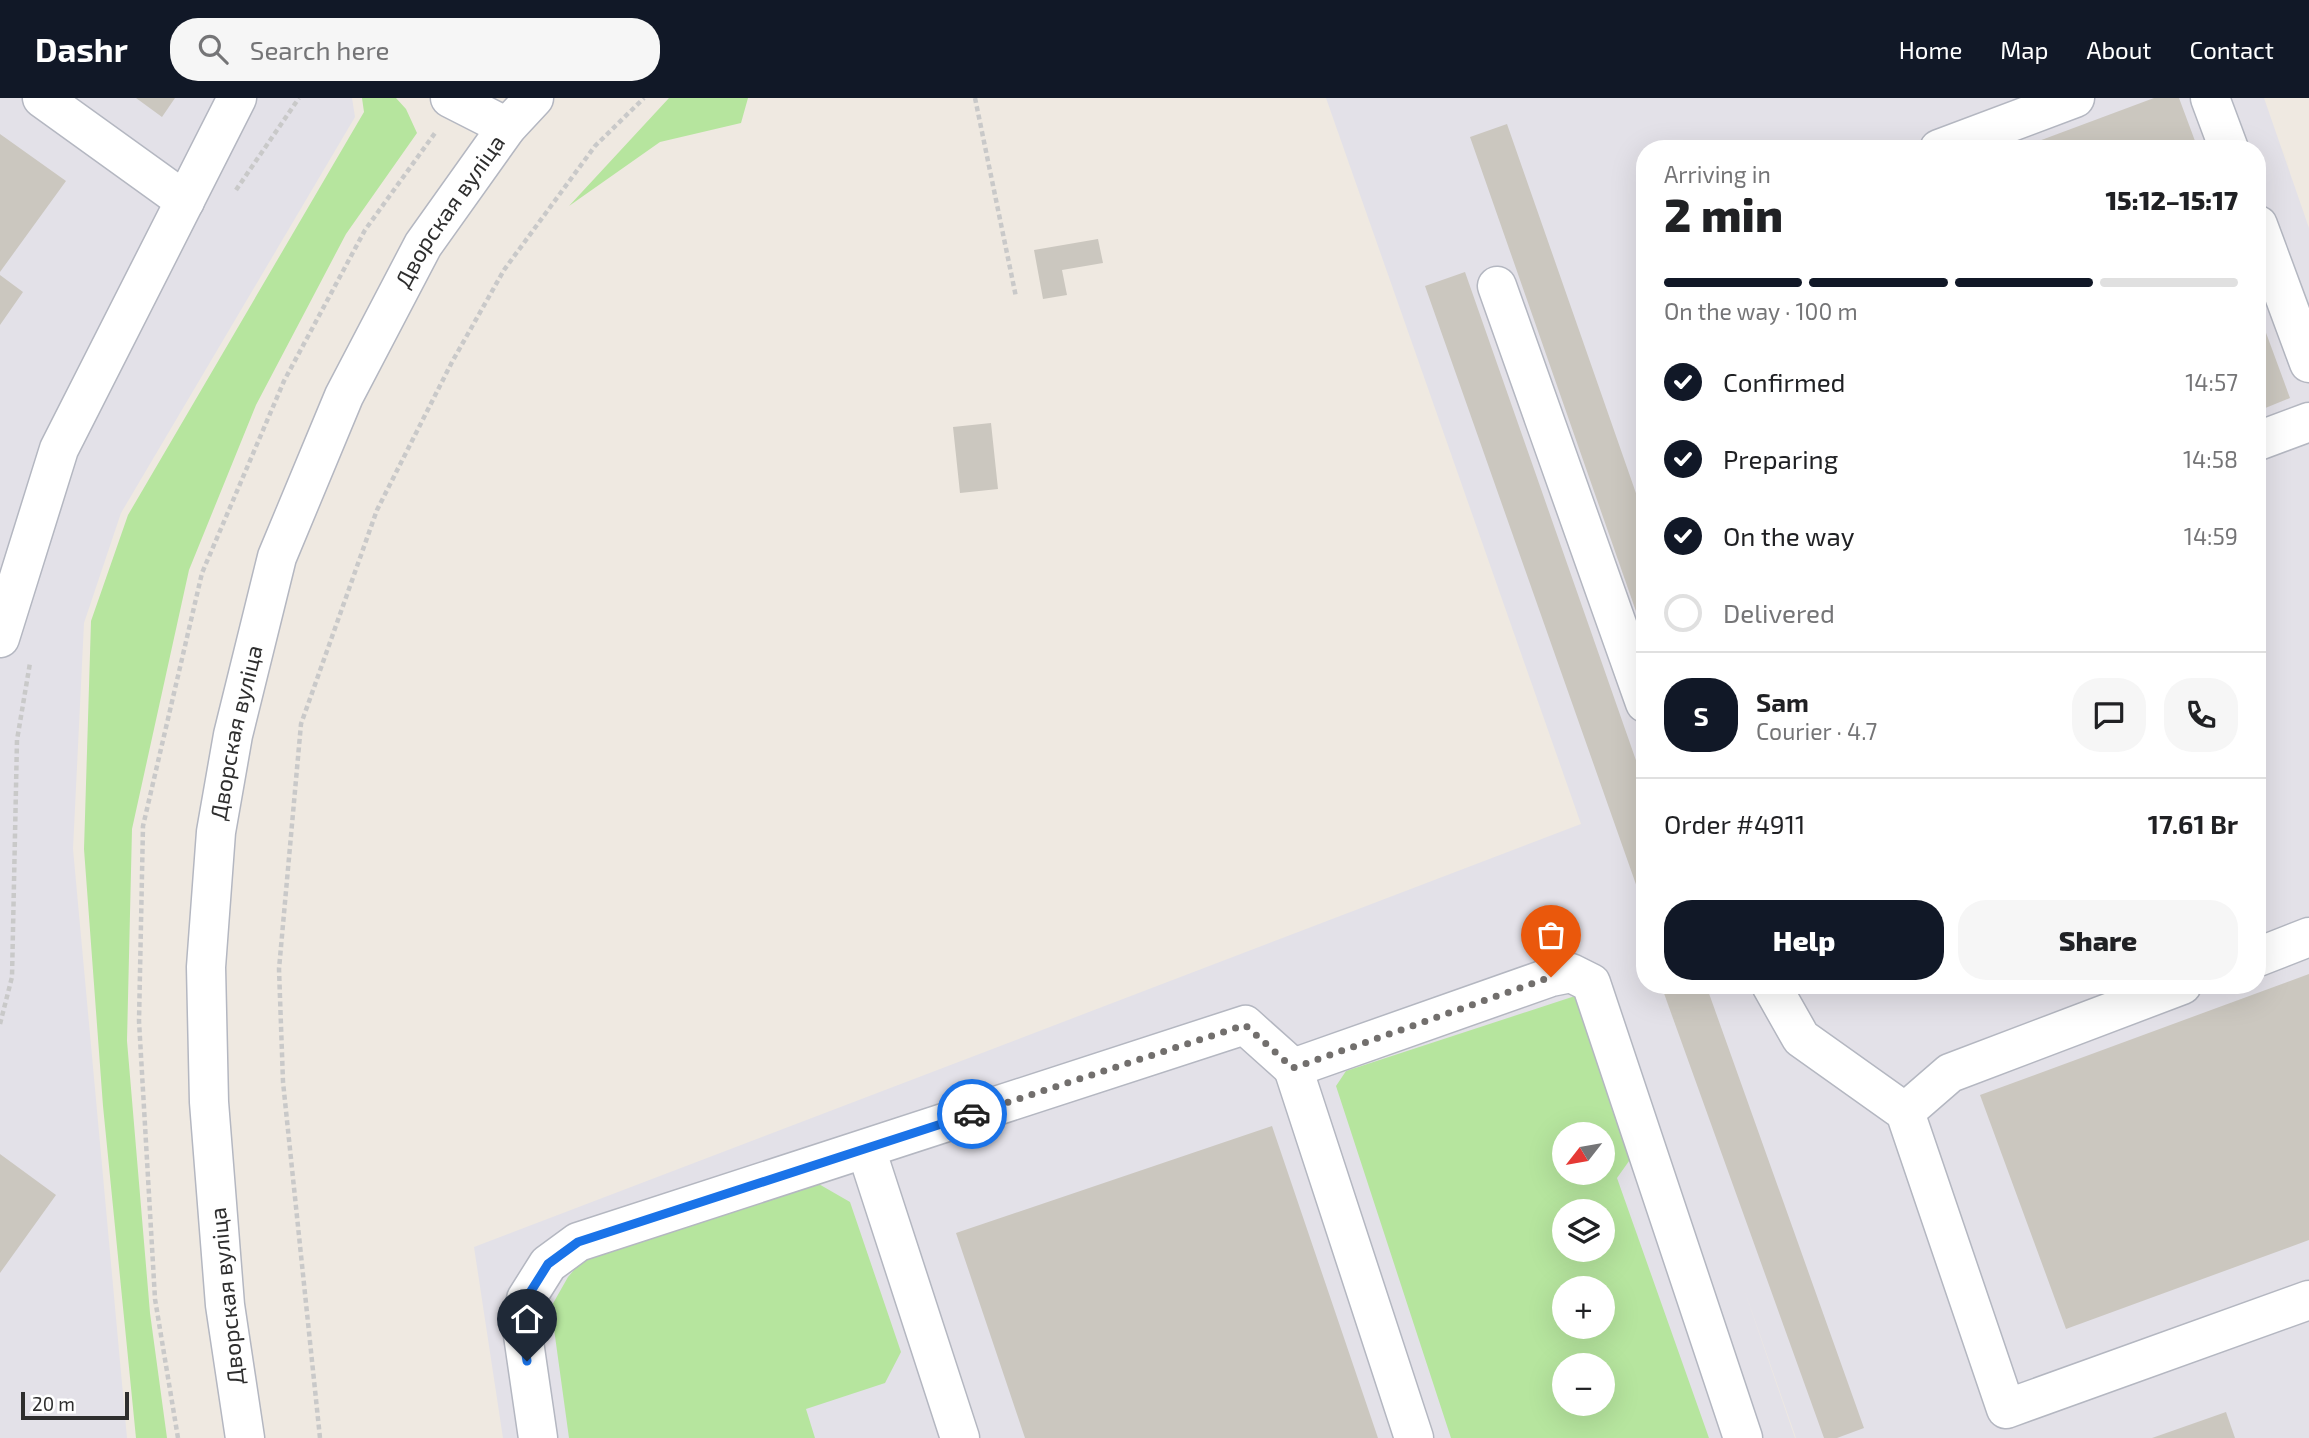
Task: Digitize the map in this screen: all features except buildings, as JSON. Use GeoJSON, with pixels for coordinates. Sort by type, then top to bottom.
{"type":"FeatureCollection","features":[{"type":"Feature","properties":{"kind":"street"},"geometry":{"type":"LineString","coordinates":[[42,98],[185,201]]}},
{"type":"Feature","properties":{"kind":"street"},"geometry":{"type":"LineString","coordinates":[[15,648],[59,449],[237,98]]}},
{"type":"Feature","properties":{"kind":"street"},"geometry":{"type":"LineString","coordinates":[[450,98],[507,127]]}},
{"type":"Feature","properties":{"kind":"street","name":"Дворская вуліца"},"geometry":{"type":"LineString","coordinates":[[245,1438],[225,1305],[210,1115],[206,967],[216,832],[233,735],[278,557],[344,396],[423,245],[507,127],[534,98]]}},
{"type":"Feature","properties":{"kind":"street"},"geometry":{"type":"LineString","coordinates":[[1963,140],[2075,98]]}},
{"type":"Feature","properties":{"kind":"street"},"geometry":{"type":"LineString","coordinates":[[2210,98],[2226,140]]}},
{"type":"Feature","properties":{"kind":"street"},"geometry":{"type":"LineString","coordinates":[[2266,247],[2309,363]]}},
{"type":"Feature","properties":{"kind":"street"},"geometry":{"type":"LineString","coordinates":[[1497,286],[1636,678]]}},
{"type":"Feature","properties":{"kind":"street"},"geometry":{"type":"LineString","coordinates":[[2266,438],[2309,422]]}},
{"type":"Feature","properties":{"kind":"street"},"geometry":{"type":"LineString","coordinates":[[2266,954],[2309,937]]}},
{"type":"Feature","properties":{"kind":"street"},"geometry":{"type":"LineString","coordinates":[[1293,1068],[1551,977],[1572,973],[1591,983],[1743,1438]]}},
{"type":"Feature","properties":{"kind":"street"},"geometry":{"type":"LineString","coordinates":[[1776,994],[1801,1038],[1905,1112],[2006,1409],[2309,1300]]}},
{"type":"Feature","properties":{"kind":"street"},"geometry":{"type":"LineString","coordinates":[[1798,994],[1801,1038]]}},
{"type":"Feature","properties":{"kind":"street"},"geometry":{"type":"LineString","coordinates":[[1905,1112],[1950,1073],[2158,994]]}},
{"type":"Feature","properties":{"kind":"street"},"geometry":{"type":"LineString","coordinates":[[538,1438],[523,1335],[526,1299],[548,1264],[578,1242],[1245,1025],[1293,1068],[1414,1438]]}},
{"type":"Feature","properties":{"kind":"street"},"geometry":{"type":"LineString","coordinates":[[866,1149],[960,1438]]}},
{"type":"Feature","properties":{"kind":"path"},"geometry":{"type":"LineString","coordinates":[[232,195],[299,98]]}},
{"type":"Feature","properties":{"kind":"path"},"geometry":{"type":"LineString","coordinates":[[320,1438],[283,1082],[279,969],[301,724],[377,510],[452,362],[503,271],[595,146],[644,98]]}},
{"type":"Feature","properties":{"kind":"path"},"geometry":{"type":"LineString","coordinates":[[975,98],[1016,297]]}},
{"type":"Feature","properties":{"kind":"path"},"geometry":{"type":"LineString","coordinates":[[0,1024],[12,977],[17,740],[15,648]]}},
{"type":"Feature","properties":{"kind":"shaded area"},"geometry":{"type":"Polygon","coordinates":[[[0,98],[352,98],[355,117],[121,513],[84,623],[73,849],[127,1438],[0,1438],[0,98]]]}},
{"type":"Feature","properties":{"kind":"shaded area"},"geometry":{"type":"Polygon","coordinates":[[[1326,98],[2264,98],[2309,228],[2309,1438],[1796,1438],[1744,1289],[1795,1438],[503,1438],[474,1247],[1581,824],[1326,98]]]}},
{"type":"Feature","properties":{"kind":"green space"},"geometry":{"type":"Polygon","coordinates":[[[362,98],[396,98],[406,109],[417,133],[346,234],[256,405],[189,570],[132,829],[127,1041],[150,1313],[167,1438],[136,1438],[103,1106],[84,849],[91,621],[128,515],[364,112],[362,98]]]}},
{"type":"Feature","properties":{"kind":"green space"},"geometry":{"type":"Polygon","coordinates":[[[669,98],[748,98],[741,123],[660,142],[569,206],[669,98]]]}},
{"type":"Feature","properties":{"kind":"green space"},"geometry":{"type":"Polygon","coordinates":[[[1575,996],[1634,1154],[1617,1178],[1709,1438],[1451,1438],[1336,1086],[1346,1071],[1575,996]]]}},
{"type":"Feature","properties":{"kind":"green space"},"geometry":{"type":"Polygon","coordinates":[[[817,1183],[850,1202],[901,1352],[885,1383],[806,1409],[815,1438],[569,1438],[551,1307],[568,1277],[585,1257],[817,1183]]]}},
{"type":"Feature","properties":{"kind":"way so far"},"geometry":{"type":"LineString","coordinates":[[972,1114],[1245,1025],[1293,1068],[1551,977]]}},
{"type":"Feature","properties":{"kind":"route"},"geometry":{"type":"LineString","coordinates":[[527,1361],[523,1335],[526,1299],[548,1264],[578,1242],[972,1114]]}}]}
